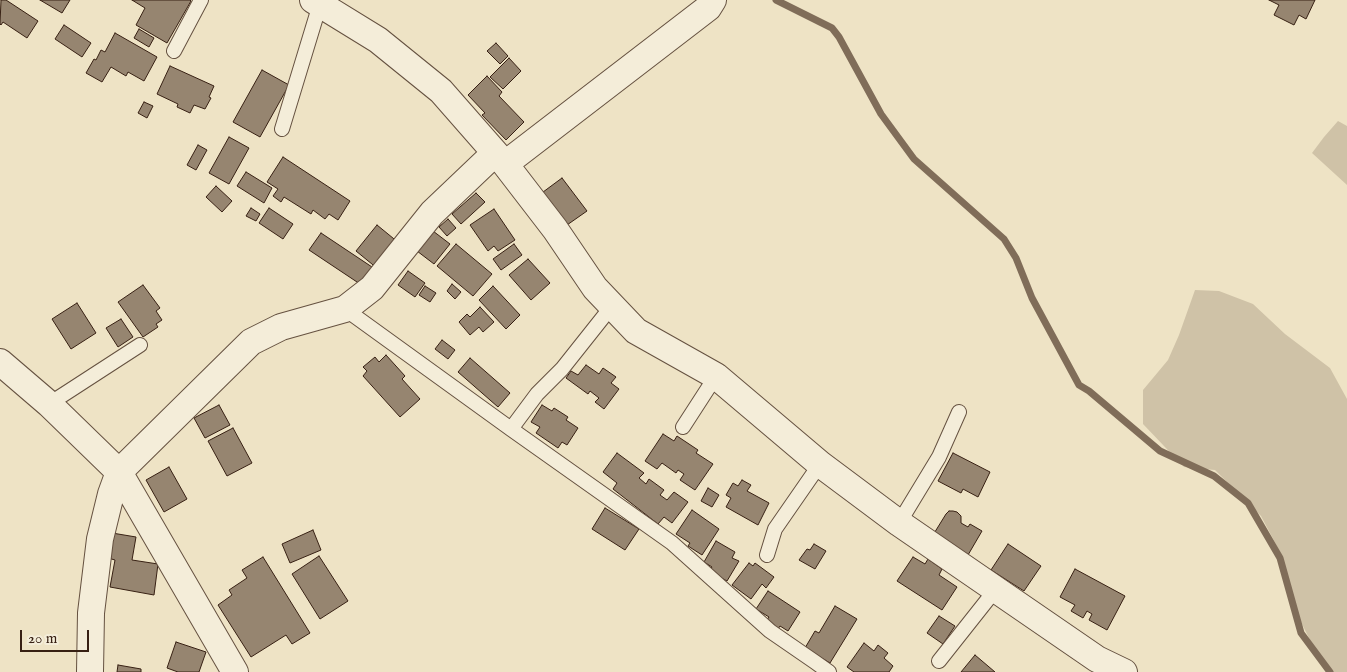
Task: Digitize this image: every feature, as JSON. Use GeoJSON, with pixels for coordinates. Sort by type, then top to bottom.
{"type":"FeatureCollection","features":[{"type":"Feature","properties":{"kind":"street"},"geometry":{"type":"LineString","coordinates":[[90,672],[91,613],[100,539],[111,494],[119,472],[251,342],[281,327],[346,309],[372,288],[432,213],[500,159],[708,8],[713,0]]}},
{"type":"Feature","properties":{"kind":"street"},"geometry":{"type":"LineString","coordinates":[[317,2],[378,40],[441,91],[500,159],[555,229],[595,288],[636,331],[716,376],[820,464],[899,523],[1097,659],[1124,672]]}},
{"type":"Feature","properties":{"kind":"street"},"geometry":{"type":"LineString","coordinates":[[0,362],[49,404],[119,472],[235,672]]}},
{"type":"Feature","properties":{"kind":"lane"},"geometry":{"type":"LineString","coordinates":[[174,51],[201,0]]}},
{"type":"Feature","properties":{"kind":"lane"},"geometry":{"type":"LineString","coordinates":[[282,129],[317,2]]}},
{"type":"Feature","properties":{"kind":"lane"},"geometry":{"type":"LineString","coordinates":[[511,429],[537,394],[562,369],[612,306]]}},
{"type":"Feature","properties":{"kind":"lane"},"geometry":{"type":"LineString","coordinates":[[346,309],[672,543],[770,632],[829,672]]}},
{"type":"Feature","properties":{"kind":"lane"},"geometry":{"type":"LineString","coordinates":[[49,404],[140,345]]}},
{"type":"Feature","properties":{"kind":"lane"},"geometry":{"type":"LineString","coordinates":[[683,427],[716,376]]}},
{"type":"Feature","properties":{"kind":"lane"},"geometry":{"type":"LineString","coordinates":[[899,523],[939,457],[959,412]]}},
{"type":"Feature","properties":{"kind":"lane"},"geometry":{"type":"LineString","coordinates":[[767,555],[775,530],[820,464]]}},
{"type":"Feature","properties":{"kind":"lane"},"geometry":{"type":"LineString","coordinates":[[939,661],[996,589]]}},
{"type":"Feature","properties":{"kind":"shaded area"},"geometry":{"type":"Polygon","coordinates":[[[1338,121],[1347,126],[1347,185],[1312,153],[1338,121]]]}},
{"type":"Feature","properties":{"kind":"shaded area"},"geometry":{"type":"Polygon","coordinates":[[[1195,290],[1219,291],[1253,304],[1285,334],[1330,368],[1347,399],[1347,672],[1328,672],[1323,666],[1299,618],[1280,552],[1261,516],[1215,470],[1184,467],[1143,424],[1143,390],[1168,360],[1195,290]]]}},
{"type":"Feature","properties":{"kind":"building"},"geometry":{"type":"Polygon","coordinates":[[[1,0],[6,0],[38,21],[27,38],[3,22],[0,24],[1,0]]]}},
{"type":"Feature","properties":{"kind":"building"},"geometry":{"type":"Polygon","coordinates":[[[40,0],[70,0],[62,13],[40,0]]]}},
{"type":"Feature","properties":{"kind":"building"},"geometry":{"type":"Polygon","coordinates":[[[132,0],[191,1],[167,43],[136,25],[145,8],[132,0]]]}},
{"type":"Feature","properties":{"kind":"building"},"geometry":{"type":"Polygon","coordinates":[[[1269,0],[1315,0],[1306,19],[1299,15],[1294,25],[1274,15],[1279,5],[1269,0]]]}},
{"type":"Feature","properties":{"kind":"building"},"geometry":{"type":"Polygon","coordinates":[[[64,25],[91,43],[82,57],[55,39],[64,25]]]}},
{"type":"Feature","properties":{"kind":"building"},"geometry":{"type":"Polygon","coordinates":[[[139,29],[154,38],[149,47],[134,38],[139,29]]]}},
{"type":"Feature","properties":{"kind":"building"},"geometry":{"type":"Polygon","coordinates":[[[115,33],[157,57],[144,81],[128,72],[126,76],[111,67],[102,82],[86,73],[101,50],[105,52],[115,33]]]}},
{"type":"Feature","properties":{"kind":"building"},"geometry":{"type":"Polygon","coordinates":[[[496,43],[508,56],[500,64],[487,51],[496,43]]]}},
{"type":"Feature","properties":{"kind":"building"},"geometry":{"type":"Polygon","coordinates":[[[509,58],[521,71],[503,89],[490,77],[509,58]]]}},
{"type":"Feature","properties":{"kind":"building"},"geometry":{"type":"Polygon","coordinates":[[[170,66],[214,86],[209,97],[211,98],[205,109],[194,105],[190,113],[177,107],[178,104],[157,94],[170,66]]]}},
{"type":"Feature","properties":{"kind":"building"},"geometry":{"type":"Polygon","coordinates":[[[262,70],[289,85],[260,137],[233,122],[262,70]]]}},
{"type":"Feature","properties":{"kind":"building"},"geometry":{"type":"Polygon","coordinates":[[[487,76],[502,92],[499,96],[524,122],[506,140],[482,115],[485,113],[468,95],[487,76]]]}},
{"type":"Feature","properties":{"kind":"building"},"geometry":{"type":"Polygon","coordinates":[[[144,102],[153,106],[147,118],[138,113],[144,102]]]}},
{"type":"Feature","properties":{"kind":"building"},"geometry":{"type":"Polygon","coordinates":[[[229,137],[249,148],[229,184],[209,173],[229,137]]]}},
{"type":"Feature","properties":{"kind":"building"},"geometry":{"type":"Polygon","coordinates":[[[198,145],[207,150],[196,170],[187,165],[198,145]]]}},
{"type":"Feature","properties":{"kind":"building"},"geometry":{"type":"Polygon","coordinates":[[[283,157],[350,201],[338,220],[329,214],[325,219],[313,210],[311,214],[284,197],[281,202],[273,196],[278,189],[267,182],[283,157]]]}},
{"type":"Feature","properties":{"kind":"building"},"geometry":{"type":"Polygon","coordinates":[[[246,172],[272,188],[264,203],[237,186],[246,172]]]}},
{"type":"Feature","properties":{"kind":"building"},"geometry":{"type":"Polygon","coordinates":[[[562,178],[587,211],[567,225],[539,195],[562,178]]]}},
{"type":"Feature","properties":{"kind":"building"},"geometry":{"type":"Polygon","coordinates":[[[216,186],[232,201],[222,212],[206,197],[216,186]]]}},
{"type":"Feature","properties":{"kind":"building"},"geometry":{"type":"Polygon","coordinates":[[[476,193],[485,202],[461,224],[452,214],[476,193]]]}},
{"type":"Feature","properties":{"kind":"building"},"geometry":{"type":"Polygon","coordinates":[[[251,208],[260,214],[256,221],[246,216],[251,208]]]}},
{"type":"Feature","properties":{"kind":"building"},"geometry":{"type":"Polygon","coordinates":[[[269,208],[293,224],[283,239],[259,223],[269,208]]]}},
{"type":"Feature","properties":{"kind":"building"},"geometry":{"type":"Polygon","coordinates":[[[494,209],[515,240],[498,251],[494,246],[488,251],[470,225],[494,209]]]}},
{"type":"Feature","properties":{"kind":"building"},"geometry":{"type":"Polygon","coordinates":[[[448,219],[456,228],[447,236],[439,227],[448,219]]]}},
{"type":"Feature","properties":{"kind":"building"},"geometry":{"type":"Polygon","coordinates":[[[377,225],[399,243],[378,269],[356,251],[377,225]]]}},
{"type":"Feature","properties":{"kind":"building"},"geometry":{"type":"Polygon","coordinates":[[[433,231],[450,244],[434,264],[417,251],[433,231]]]}},
{"type":"Feature","properties":{"kind":"building"},"geometry":{"type":"Polygon","coordinates":[[[321,233],[375,269],[363,286],[309,250],[321,233]]]}},
{"type":"Feature","properties":{"kind":"building"},"geometry":{"type":"Polygon","coordinates":[[[456,244],[492,274],[473,296],[437,266],[456,244]]]}},
{"type":"Feature","properties":{"kind":"building"},"geometry":{"type":"Polygon","coordinates":[[[514,244],[522,255],[501,270],[493,259],[514,244]]]}},
{"type":"Feature","properties":{"kind":"building"},"geometry":{"type":"Polygon","coordinates":[[[528,259],[550,283],[531,300],[509,275],[528,259]]]}},
{"type":"Feature","properties":{"kind":"building"},"geometry":{"type":"Polygon","coordinates":[[[408,271],[425,283],[415,297],[398,285],[408,271]]]}},
{"type":"Feature","properties":{"kind":"building"},"geometry":{"type":"Polygon","coordinates":[[[452,284],[461,292],[455,299],[447,291],[452,284]]]}},
{"type":"Feature","properties":{"kind":"building"},"geometry":{"type":"Polygon","coordinates":[[[143,285],[160,308],[156,311],[162,320],[156,324],[158,327],[143,337],[118,302],[143,285]]]}},
{"type":"Feature","properties":{"kind":"building"},"geometry":{"type":"Polygon","coordinates":[[[425,286],[436,293],[430,302],[419,295],[425,286]]]}},
{"type":"Feature","properties":{"kind":"building"},"geometry":{"type":"Polygon","coordinates":[[[493,286],[520,315],[506,329],[479,300],[493,286]]]}},
{"type":"Feature","properties":{"kind":"building"},"geometry":{"type":"Polygon","coordinates":[[[77,303],[96,333],[71,349],[52,319],[77,303]]]}},
{"type":"Feature","properties":{"kind":"building"},"geometry":{"type":"Polygon","coordinates":[[[480,307],[494,322],[483,332],[479,327],[470,335],[459,322],[467,314],[470,317],[480,307]]]}},
{"type":"Feature","properties":{"kind":"building"},"geometry":{"type":"Polygon","coordinates":[[[121,319],[133,337],[118,347],[106,328],[121,319]]]}},
{"type":"Feature","properties":{"kind":"building"},"geometry":{"type":"Polygon","coordinates":[[[442,340],[455,350],[448,359],[435,349],[442,340]]]}},
{"type":"Feature","properties":{"kind":"building"},"geometry":{"type":"Polygon","coordinates":[[[386,355],[405,376],[402,379],[420,399],[400,417],[363,376],[367,371],[363,367],[375,357],[379,362],[386,355]]]}},
{"type":"Feature","properties":{"kind":"building"},"geometry":{"type":"Polygon","coordinates":[[[470,358],[510,393],[498,407],[458,372],[470,358]]]}},
{"type":"Feature","properties":{"kind":"building"},"geometry":{"type":"Polygon","coordinates":[[[586,365],[599,374],[603,368],[616,377],[611,383],[619,389],[604,409],[595,402],[599,398],[590,391],[588,394],[566,378],[571,371],[578,375],[586,365]]]}},
{"type":"Feature","properties":{"kind":"building"},"geometry":{"type":"Polygon","coordinates":[[[219,405],[230,425],[205,438],[194,418],[219,405]]]}},
{"type":"Feature","properties":{"kind":"building"},"geometry":{"type":"Polygon","coordinates":[[[542,405],[552,411],[554,408],[568,417],[566,420],[578,428],[567,445],[562,442],[558,448],[536,433],[540,427],[531,422],[542,405]]]}},
{"type":"Feature","properties":{"kind":"building"},"geometry":{"type":"Polygon","coordinates":[[[233,428],[252,463],[227,476],[208,441],[233,428]]]}},
{"type":"Feature","properties":{"kind":"building"},"geometry":{"type":"Polygon","coordinates":[[[663,434],[674,441],[677,436],[698,450],[696,453],[713,464],[695,490],[680,480],[684,474],[678,470],[676,473],[662,463],[657,469],[645,461],[663,434]]]}},
{"type":"Feature","properties":{"kind":"building"},"geometry":{"type":"Polygon","coordinates":[[[617,453],[644,473],[639,478],[646,484],[649,479],[664,490],[660,495],[667,500],[674,492],[688,502],[672,523],[664,517],[658,524],[613,489],[617,483],[603,472],[617,453]]]}},
{"type":"Feature","properties":{"kind":"building"},"geometry":{"type":"Polygon","coordinates":[[[953,453],[990,472],[978,497],[963,489],[961,493],[938,481],[953,453]]]}},
{"type":"Feature","properties":{"kind":"building"},"geometry":{"type":"Polygon","coordinates":[[[169,467],[187,499],[164,512],[146,480],[169,467]]]}},
{"type":"Feature","properties":{"kind":"building"},"geometry":{"type":"Polygon","coordinates":[[[742,480],[751,485],[747,491],[769,503],[758,525],[726,507],[731,498],[726,495],[733,483],[738,486],[742,480]]]}},
{"type":"Feature","properties":{"kind":"building"},"geometry":{"type":"Polygon","coordinates":[[[708,488],[719,495],[712,507],[701,501],[708,488]]]}},
{"type":"Feature","properties":{"kind":"building"},"geometry":{"type":"Polygon","coordinates":[[[605,508],[639,529],[625,550],[592,529],[605,508]]]}},
{"type":"Feature","properties":{"kind":"building"},"geometry":{"type":"Polygon","coordinates":[[[692,510],[719,529],[702,555],[688,546],[690,543],[676,534],[692,510]]]}},
{"type":"Feature","properties":{"kind":"building"},"geometry":{"type":"Polygon","coordinates":[[[949,511],[957,512],[961,516],[961,523],[968,527],[970,524],[982,531],[968,555],[933,535],[949,511]]]}},
{"type":"Feature","properties":{"kind":"building"},"geometry":{"type":"Polygon","coordinates":[[[313,530],[321,550],[290,563],[282,544],[313,530]]]}},
{"type":"Feature","properties":{"kind":"building"},"geometry":{"type":"Polygon","coordinates":[[[112,533],[136,537],[132,560],[158,564],[154,595],[110,587],[115,560],[108,558],[112,533]]]}},
{"type":"Feature","properties":{"kind":"building"},"geometry":{"type":"Polygon","coordinates":[[[716,541],[735,552],[732,558],[739,561],[727,581],[709,571],[712,567],[704,562],[716,541]]]}},
{"type":"Feature","properties":{"kind":"building"},"geometry":{"type":"Polygon","coordinates":[[[814,544],[826,551],[815,569],[799,560],[807,549],[810,550],[814,544]]]}},
{"type":"Feature","properties":{"kind":"building"},"geometry":{"type":"Polygon","coordinates":[[[1008,544],[1041,566],[1024,591],[991,570],[1008,544]]]}},
{"type":"Feature","properties":{"kind":"building"},"geometry":{"type":"Polygon","coordinates":[[[319,556],[348,601],[320,619],[292,574],[319,556]]]}},
{"type":"Feature","properties":{"kind":"building"},"geometry":{"type":"Polygon","coordinates":[[[263,557],[310,633],[292,644],[286,635],[251,657],[218,605],[232,595],[229,590],[247,578],[242,570],[263,557]]]}},
{"type":"Feature","properties":{"kind":"building"},"geometry":{"type":"Polygon","coordinates":[[[913,557],[925,564],[928,559],[942,569],[939,575],[957,587],[942,610],[897,581],[913,557]]]}},
{"type":"Feature","properties":{"kind":"building"},"geometry":{"type":"Polygon","coordinates":[[[749,563],[753,566],[755,563],[774,577],[766,588],[762,584],[751,599],[732,585],[749,563]]]}},
{"type":"Feature","properties":{"kind":"building"},"geometry":{"type":"Polygon","coordinates":[[[1075,569],[1125,596],[1107,630],[1089,620],[1092,614],[1087,611],[1083,618],[1071,611],[1075,605],[1060,597],[1075,569]]]}},
{"type":"Feature","properties":{"kind":"building"},"geometry":{"type":"Polygon","coordinates":[[[768,591],[800,612],[788,631],[780,626],[778,629],[766,621],[769,617],[756,609],[768,591]]]}},
{"type":"Feature","properties":{"kind":"building"},"geometry":{"type":"Polygon","coordinates":[[[835,606],[857,619],[830,663],[805,648],[815,631],[819,633],[835,606]]]}},
{"type":"Feature","properties":{"kind":"building"},"geometry":{"type":"Polygon","coordinates":[[[939,616],[955,626],[943,644],[927,633],[939,616]]]}},
{"type":"Feature","properties":{"kind":"building"},"geometry":{"type":"Polygon","coordinates":[[[176,642],[206,652],[199,672],[178,672],[167,668],[176,642]]]}},
{"type":"Feature","properties":{"kind":"building"},"geometry":{"type":"Polygon","coordinates":[[[864,643],[874,651],[878,645],[888,653],[884,658],[893,666],[889,672],[854,672],[847,667],[864,643]]]}},
{"type":"Feature","properties":{"kind":"building"},"geometry":{"type":"Polygon","coordinates":[[[975,655],[995,672],[961,672],[975,655]]]}},
{"type":"Feature","properties":{"kind":"building"},"geometry":{"type":"Polygon","coordinates":[[[118,665],[141,669],[141,672],[117,672],[118,665]]]}},
{"type":"Feature","properties":{"kind":"waterway"},"geometry":{"type":"LineString","coordinates":[[776,0],[832,28],[839,37],[881,114],[914,159],[1004,239],[1016,258],[1032,298],[1079,385],[1089,391],[1160,451],[1214,476],[1248,503],[1280,558],[1301,633],[1330,672]]}}]}
